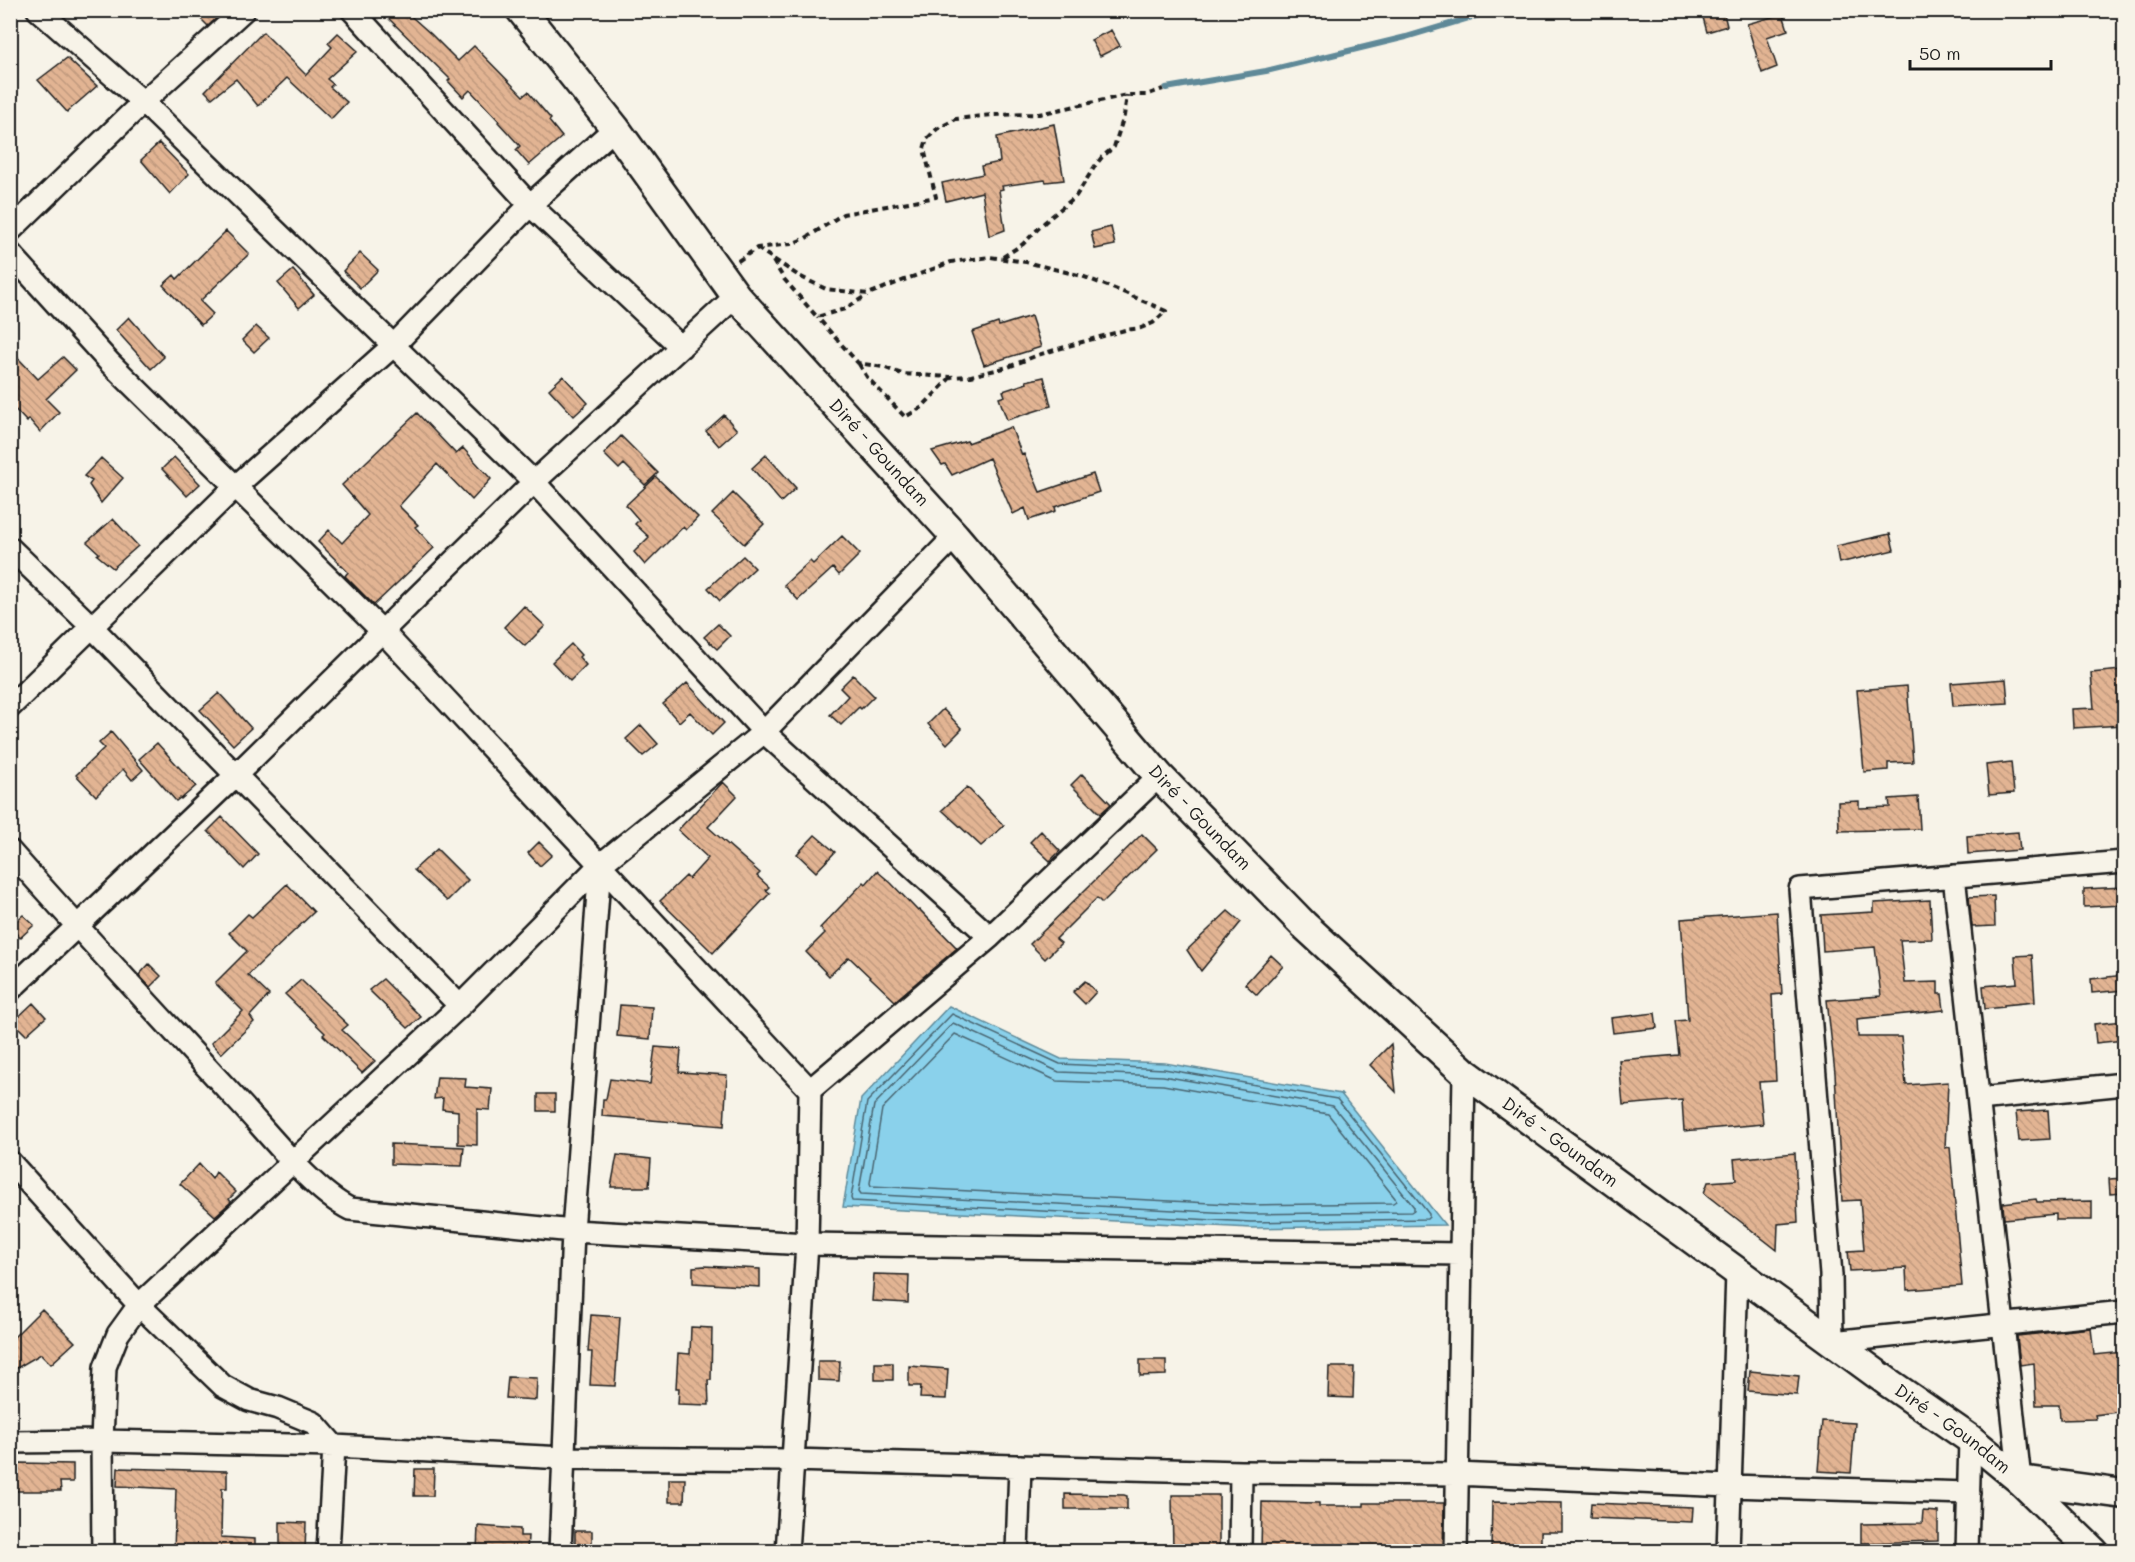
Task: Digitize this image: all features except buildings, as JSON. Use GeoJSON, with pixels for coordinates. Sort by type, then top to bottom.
{"type":"FeatureCollection","features":[{"type":"Feature","properties":{"kind":"main road","name":"Diré - Goundam"},"geometry":{"type":"LineString","coordinates":[[521,10],[615,128],[736,296],[955,536],[1159,776],[1304,926],[1464,1072],[1832,1342],[1970,1439],[2020,1480],[2094,1551]]}},
{"type":"Feature","properties":{"kind":"main road"},"geometry":{"type":"LineString","coordinates":[[2020,1480],[2124,1494]]}},
{"type":"Feature","properties":{"kind":"street"},"geometry":{"type":"LineString","coordinates":[[38,10],[143,102],[534,482],[764,732],[990,937]]}},
{"type":"Feature","properties":{"kind":"street"},"geometry":{"type":"LineString","coordinates":[[10,231],[143,102],[244,10]]}},
{"type":"Feature","properties":{"kind":"street"},"geometry":{"type":"LineString","coordinates":[[352,10],[530,205],[681,347]]}},
{"type":"Feature","properties":{"kind":"street"},"geometry":{"type":"LineString","coordinates":[[10,707],[235,487],[394,345],[530,205],[615,128]]}},
{"type":"Feature","properties":{"kind":"street"},"geometry":{"type":"LineString","coordinates":[[10,252],[110,363],[383,632],[810,1090],[807,1244],[791,1460],[787,1551]]}},
{"type":"Feature","properties":{"kind":"street"},"geometry":{"type":"LineString","coordinates":[[10,990],[236,775],[534,482],[736,296]]}},
{"type":"Feature","properties":{"kind":"street"},"geometry":{"type":"LineString","coordinates":[[103,1551],[102,1441],[105,1367],[118,1334],[139,1305],[460,1006],[600,865],[764,732],[955,536]]}},
{"type":"Feature","properties":{"kind":"street"},"geometry":{"type":"LineString","coordinates":[[10,548],[93,628],[460,1006]]}},
{"type":"Feature","properties":{"kind":"street"},"geometry":{"type":"LineString","coordinates":[[810,1090],[990,937],[1159,776]]}},
{"type":"Feature","properties":{"kind":"street"},"geometry":{"type":"LineString","coordinates":[[10,851],[77,927],[293,1160],[337,1203],[350,1209],[573,1231],[807,1244],[1460,1254]]}},
{"type":"Feature","properties":{"kind":"street"},"geometry":{"type":"LineString","coordinates":[[2124,862],[1800,890],[1831,1275],[1832,1342],[2124,1312]]}},
{"type":"Feature","properties":{"kind":"street"},"geometry":{"type":"LineString","coordinates":[[560,1551],[573,1231],[600,865]]}},
{"type":"Feature","properties":{"kind":"street"},"geometry":{"type":"LineString","coordinates":[[1954,876],[2020,1480]]}},
{"type":"Feature","properties":{"kind":"street"},"geometry":{"type":"LineString","coordinates":[[1456,1551],[1464,1072]]}},
{"type":"Feature","properties":{"kind":"street"},"geometry":{"type":"LineString","coordinates":[[1979,1099],[2124,1084]]}},
{"type":"Feature","properties":{"kind":"street"},"geometry":{"type":"LineString","coordinates":[[10,1162],[139,1305],[223,1386],[249,1400],[278,1408],[314,1423],[334,1446],[328,1551]]}},
{"type":"Feature","properties":{"kind":"street"},"geometry":{"type":"LineString","coordinates":[[1728,1551],[1737,1272]]}},
{"type":"Feature","properties":{"kind":"street"},"geometry":{"type":"LineString","coordinates":[[1967,1551],[1970,1439]]}},
{"type":"Feature","properties":{"kind":"street"},"geometry":{"type":"LineString","coordinates":[[10,1442],[102,1441],[334,1446],[564,1458],[791,1460],[1241,1472],[1456,1474],[1730,1486],[1969,1493]]}},
{"type":"Feature","properties":{"kind":"street"},"geometry":{"type":"LineString","coordinates":[[1017,1551],[1020,1466]]}},
{"type":"Feature","properties":{"kind":"street"},"geometry":{"type":"LineString","coordinates":[[1240,1551],[1241,1472]]}},
{"type":"Feature","properties":{"kind":"path"},"geometry":{"type":"LineString","coordinates":[[720,273],[757,248],[791,244],[806,238],[843,214],[936,197],[924,149],[927,139],[937,129],[956,119],[992,115],[1039,114],[1127,95],[1146,95],[1162,89]]}},
{"type":"Feature","properties":{"kind":"path"},"geometry":{"type":"LineString","coordinates":[[1002,258],[1023,244],[1076,196],[1102,157],[1114,147],[1124,116],[1127,95]]}},
{"type":"Feature","properties":{"kind":"path"},"geometry":{"type":"LineString","coordinates":[[757,248],[772,260],[809,282],[826,289],[868,294]]}},
{"type":"Feature","properties":{"kind":"path"},"geometry":{"type":"LineString","coordinates":[[817,317],[845,309],[868,294],[951,262],[979,257],[1002,258],[1082,276],[1166,311],[1153,323],[1141,328],[1082,342],[1008,367],[971,376],[902,374],[883,367],[858,363]]}},
{"type":"Feature","properties":{"kind":"path"},"geometry":{"type":"LineString","coordinates":[[772,260],[784,279],[858,363],[867,377],[905,417],[921,408],[950,377]]}},
{"type":"Feature","properties":{"kind":"water"},"geometry":{"type":"Polygon","coordinates":[[[949,1006],[1061,1059],[1165,1063],[1341,1094],[1445,1225],[1251,1228],[843,1207],[861,1099],[949,1006]]]}},
{"type":"Feature","properties":{"kind":"waterway"},"geometry":{"type":"LineString","coordinates":[[1166,88],[1266,71],[1406,37],[1496,10]]}}]}
